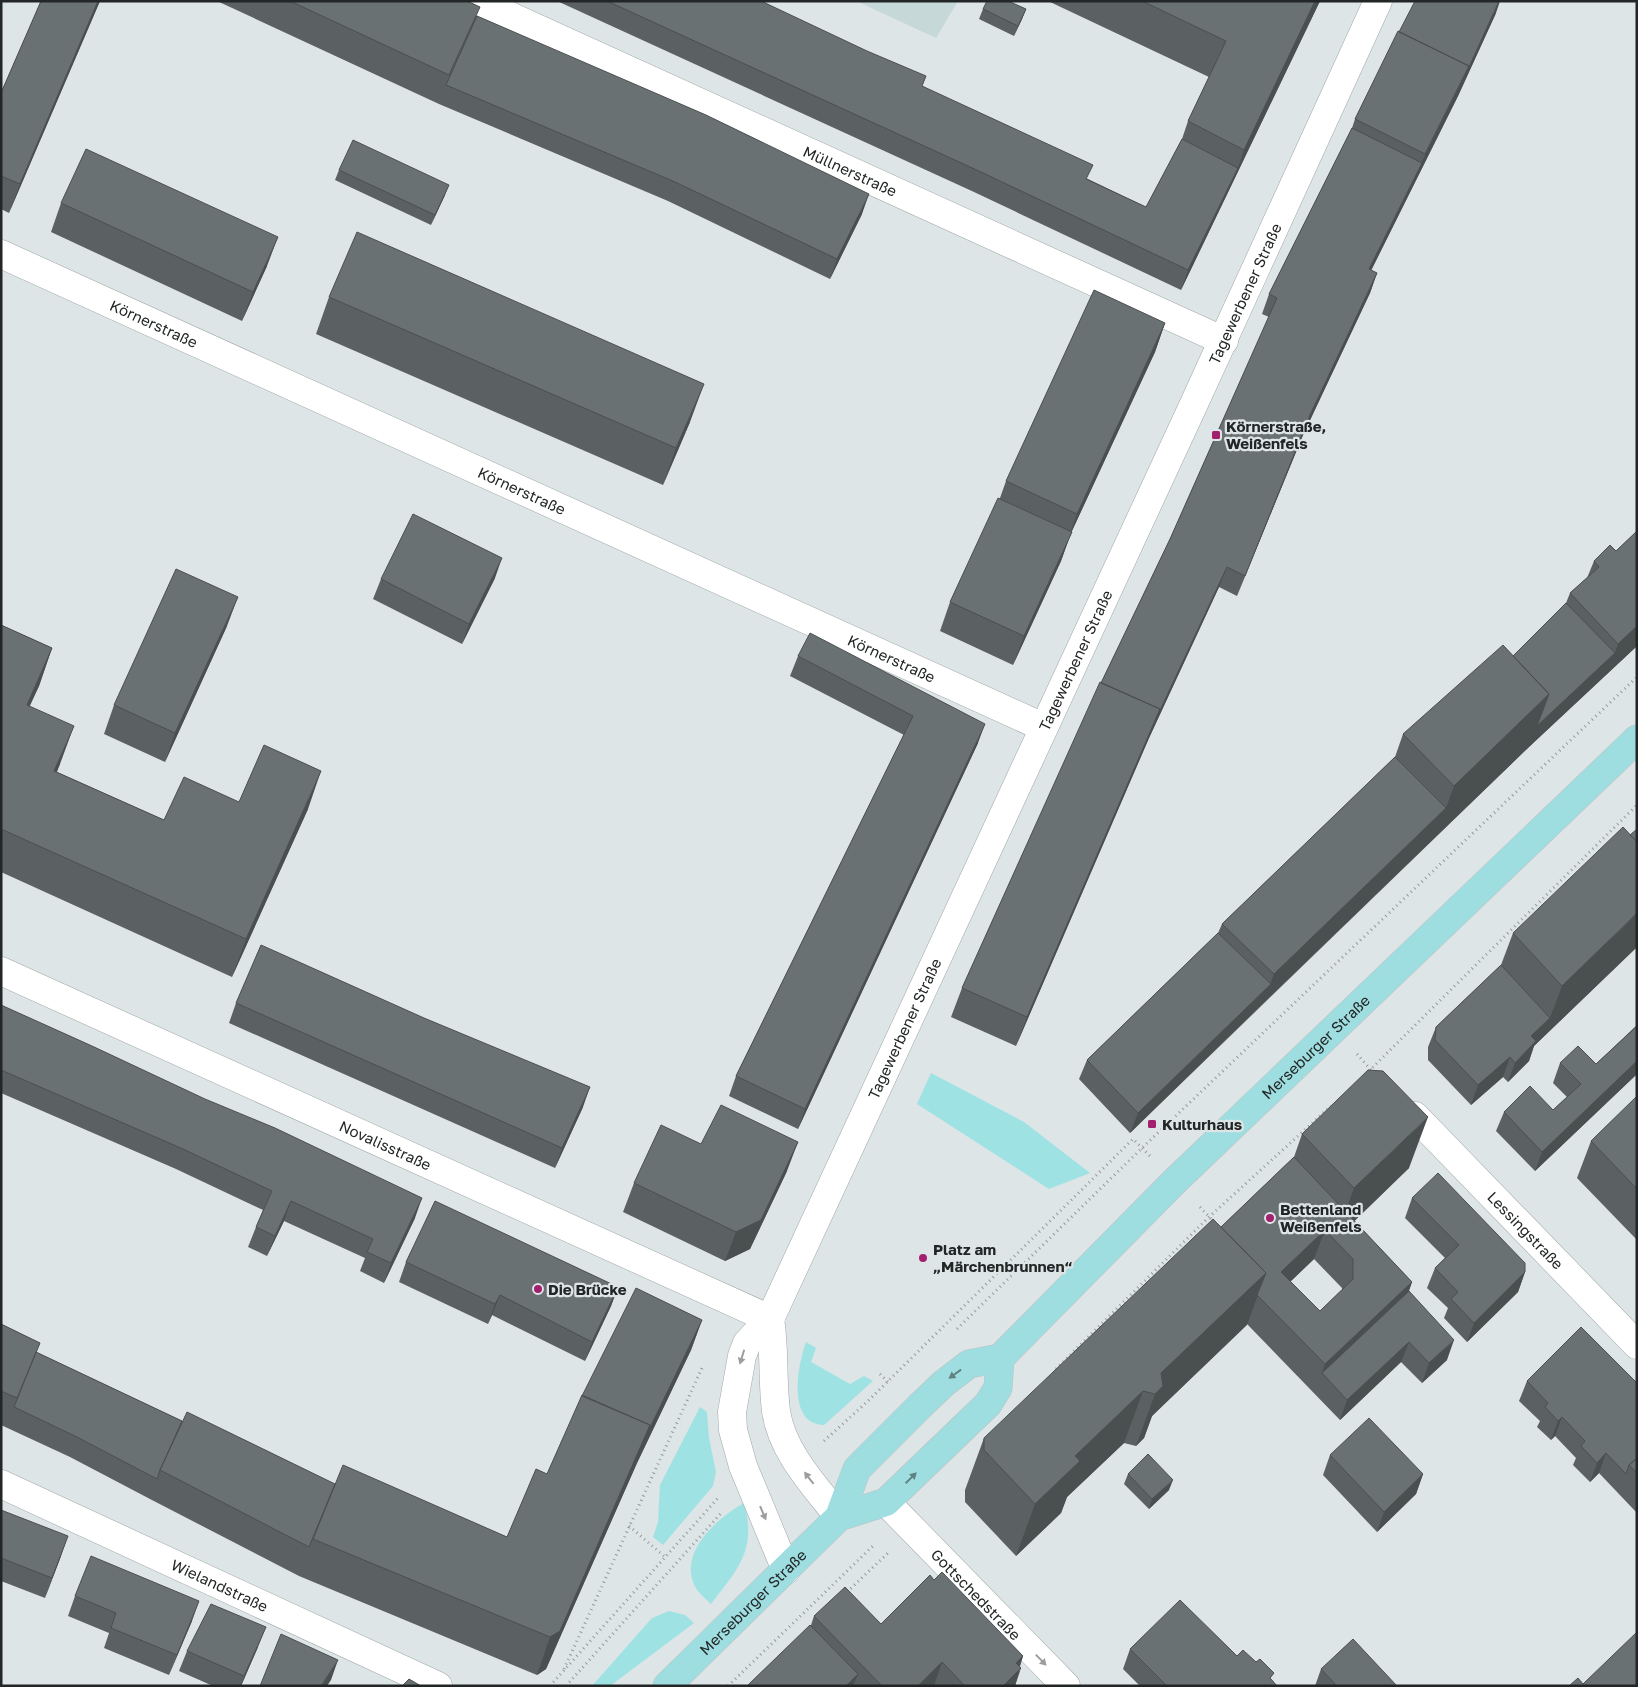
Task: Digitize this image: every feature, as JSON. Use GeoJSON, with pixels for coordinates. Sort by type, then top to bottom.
{"type":"FeatureCollection","features":[{"type":"Feature","properties":{"kind":"main road","name":"Merseburger Straße"},"geometry":{"type":"LineString","coordinates":[[667,1686],[839,1517],[857,1469],[920,1406],[943,1384],[969,1364],[1000,1358],[1175,1181],[1332,1028],[1637,739]]}},
{"type":"Feature","properties":{"kind":"main road","name":"Merseburger Straße"},"geometry":{"type":"LineString","coordinates":[[839,1517],[900,1516],[988,1404],[998,1388],[1000,1358]]}},
{"type":"Feature","properties":{"kind":"street","name":"Müllnerstraße"},"geometry":{"type":"LineString","coordinates":[[477,1],[1224,341]]}},
{"type":"Feature","properties":{"kind":"street","name":"Tagewerbener Straße"},"geometry":{"type":"LineString","coordinates":[[770,1319],[1043,727],[1224,341],[1378,1]]}},
{"type":"Feature","properties":{"kind":"street","name":"Körnerstraße"},"geometry":{"type":"LineString","coordinates":[[1,254],[1043,727]]}},
{"type":"Feature","properties":{"kind":"street","name":"Novalisstraße"},"geometry":{"type":"LineString","coordinates":[[1,971],[770,1319]]}},
{"type":"Feature","properties":{"kind":"street","name":"Lessingstraße"},"geometry":{"type":"LineString","coordinates":[[1415,1116],[1637,1345]]}},
{"type":"Feature","properties":{"kind":"street"},"geometry":{"type":"LineString","coordinates":[[770,1319],[773,1338],[776,1412],[780,1426],[794,1456],[839,1517]]}},
{"type":"Feature","properties":{"kind":"street"},"geometry":{"type":"LineString","coordinates":[[770,1319],[747,1343],[742,1356],[732,1412],[736,1446],[786,1570]]}},
{"type":"Feature","properties":{"kind":"street","name":"Wielandstraße"},"geometry":{"type":"LineString","coordinates":[[1,1484],[438,1686]]}},
{"type":"Feature","properties":{"kind":"street","name":"Gottschedstraße"},"geometry":{"type":"LineString","coordinates":[[900,1516],[1066,1686]]}},
{"type":"Feature","properties":{"kind":"path"},"geometry":{"type":"LineString","coordinates":[[956,1330],[1142,1148],[1637,677]]}},
{"type":"Feature","properties":{"kind":"path"},"geometry":{"type":"LineString","coordinates":[[1364,1076],[1637,804]]}},
{"type":"Feature","properties":{"kind":"path"},"geometry":{"type":"LineString","coordinates":[[1332,1028],[1376,1074]]}},
{"type":"Feature","properties":{"kind":"path"},"geometry":{"type":"LineString","coordinates":[[1055,1370],[1210,1217],[1334,1103]]}},
{"type":"Feature","properties":{"kind":"path"},"geometry":{"type":"LineString","coordinates":[[794,1456],[826,1440],[836,1432],[1133,1139],[1175,1181]]}},
{"type":"Feature","properties":{"kind":"path"},"geometry":{"type":"LineString","coordinates":[[562,1673],[706,1360]]}},
{"type":"Feature","properties":{"kind":"path"},"geometry":{"type":"LineString","coordinates":[[550,1686],[715,1500],[728,1490],[751,1485]]}},
{"type":"Feature","properties":{"kind":"path"},"geometry":{"type":"LineString","coordinates":[[566,1686],[714,1520],[751,1485]]}},
{"type":"Feature","properties":{"kind":"path"},"geometry":{"type":"LineString","coordinates":[[842,1597],[900,1516]]}},
{"type":"Feature","properties":{"kind":"path"},"geometry":{"type":"LineString","coordinates":[[728,1686],[900,1516]]}},
{"type":"Feature","properties":{"kind":"path"},"geometry":{"type":"LineString","coordinates":[[629,1526],[664,1556]]}},
{"type":"Feature","properties":{"kind":"shaded area"},"geometry":{"type":"Polygon","coordinates":[[[856,1],[958,1],[936,38],[856,1]]]}},
{"type":"Feature","properties":{"kind":"shaded area"},"geometry":{"type":"Polygon","coordinates":[[[931,1073],[1024,1122],[1090,1173],[1049,1189],[917,1104],[931,1073]]]}},
{"type":"Feature","properties":{"kind":"shaded area"},"geometry":{"type":"Polygon","coordinates":[[[806,1342],[816,1348],[811,1362],[850,1384],[864,1376],[873,1381],[824,1425],[812,1422],[804,1415],[799,1404],[798,1378],[806,1342]]]}},
{"type":"Feature","properties":{"kind":"shaded area"},"geometry":{"type":"Polygon","coordinates":[[[700,1407],[707,1412],[709,1438],[716,1472],[713,1486],[663,1545],[653,1537],[658,1522],[660,1485],[700,1407]]]}},
{"type":"Feature","properties":{"kind":"shaded area"},"geometry":{"type":"Polygon","coordinates":[[[744,1503],[748,1534],[746,1546],[737,1569],[711,1604],[697,1590],[692,1577],[691,1564],[695,1551],[711,1528],[744,1503]]]}},
{"type":"Feature","properties":{"kind":"shaded area"},"geometry":{"type":"Polygon","coordinates":[[[669,1611],[685,1615],[694,1623],[610,1686],[592,1686],[652,1618],[669,1611]]]}},
{"type":"Feature","properties":{"kind":"building"},"geometry":{"type":"Polygon","coordinates":[[[41,1],[98,1],[20,184],[1,176],[1,93],[41,1]]]}},
{"type":"Feature","properties":{"kind":"building"},"geometry":{"type":"Polygon","coordinates":[[[290,1],[467,1],[480,7],[449,75],[290,1]]]}},
{"type":"Feature","properties":{"kind":"building"},"geometry":{"type":"Polygon","coordinates":[[[607,1],[761,1],[867,51],[926,76],[922,86],[1093,165],[1086,179],[1146,207],[1182,139],[1238,168],[1188,270],[981,172],[607,1]]]}},
{"type":"Feature","properties":{"kind":"building"},"geometry":{"type":"Polygon","coordinates":[[[987,1],[1008,1],[1026,9],[1018,26],[983,9],[987,1]]]}},
{"type":"Feature","properties":{"kind":"building"},"geometry":{"type":"Polygon","coordinates":[[[1142,1],[1315,1],[1244,150],[1188,121],[1226,41],[1142,1]]]}},
{"type":"Feature","properties":{"kind":"building"},"geometry":{"type":"Polygon","coordinates":[[[1415,1],[1499,1],[1465,76],[1469,66],[1399,32],[1415,1]]]}},
{"type":"Feature","properties":{"kind":"building"},"geometry":{"type":"Polygon","coordinates":[[[477,16],[706,115],[869,194],[837,259],[675,182],[446,85],[477,16]]]}},
{"type":"Feature","properties":{"kind":"building"},"geometry":{"type":"Polygon","coordinates":[[[1398,31],[1469,66],[1425,154],[1355,119],[1398,31]]]}},
{"type":"Feature","properties":{"kind":"building"},"geometry":{"type":"Polygon","coordinates":[[[1352,128],[1422,163],[1369,269],[1377,273],[1310,415],[1245,576],[1227,567],[1156,719],[1160,709],[1101,683],[1170,539],[1277,298],[1269,294],[1352,128]]]}},
{"type":"Feature","properties":{"kind":"building"},"geometry":{"type":"Polygon","coordinates":[[[353,140],[449,185],[435,215],[339,170],[353,140]]]}},
{"type":"Feature","properties":{"kind":"building"},"geometry":{"type":"Polygon","coordinates":[[[86,149],[278,237],[253,292],[61,203],[86,149]]]}},
{"type":"Feature","properties":{"kind":"building"},"geometry":{"type":"Polygon","coordinates":[[[357,232],[704,384],[676,448],[329,297],[357,232]]]}},
{"type":"Feature","properties":{"kind":"building"},"geometry":{"type":"Polygon","coordinates":[[[1094,290],[1165,323],[1077,514],[1006,481],[1094,290]]]}},
{"type":"Feature","properties":{"kind":"building"},"geometry":{"type":"Polygon","coordinates":[[[998,498],[1072,532],[1024,636],[950,602],[998,498]]]}},
{"type":"Feature","properties":{"kind":"building"},"geometry":{"type":"Polygon","coordinates":[[[413,514],[502,558],[469,624],[381,579],[413,514]]]}},
{"type":"Feature","properties":{"kind":"building"},"geometry":{"type":"Polygon","coordinates":[[[1637,531],[1637,626],[1618,644],[1570,593],[1599,567],[1594,561],[1610,545],[1616,551],[1637,531]]]}},
{"type":"Feature","properties":{"kind":"building"},"geometry":{"type":"Polygon","coordinates":[[[176,569],[238,597],[175,733],[114,705],[176,569]]]}},
{"type":"Feature","properties":{"kind":"building"},"geometry":{"type":"Polygon","coordinates":[[[1566,603],[1615,653],[1537,726],[1549,694],[1513,656],[1566,603]]]}},
{"type":"Feature","properties":{"kind":"building"},"geometry":{"type":"Polygon","coordinates":[[[1,625],[52,648],[27,705],[74,726],[54,771],[164,820],[184,777],[239,802],[264,745],[321,771],[246,939],[1,829],[1,625]]]}},
{"type":"Feature","properties":{"kind":"building"},"geometry":{"type":"Polygon","coordinates":[[[810,633],[985,724],[805,1109],[736,1076],[913,716],[798,656],[810,633]]]}},
{"type":"Feature","properties":{"kind":"building"},"geometry":{"type":"Polygon","coordinates":[[[1503,645],[1549,694],[1454,786],[1403,734],[1503,645]]]}},
{"type":"Feature","properties":{"kind":"building"},"geometry":{"type":"Polygon","coordinates":[[[1100,682],[1160,709],[1027,1017],[962,988],[1100,682]]]}},
{"type":"Feature","properties":{"kind":"building"},"geometry":{"type":"Polygon","coordinates":[[[1395,757],[1446,808],[1274,974],[1222,924],[1395,757]]]}},
{"type":"Feature","properties":{"kind":"building"},"geometry":{"type":"Polygon","coordinates":[[[1623,827],[1637,842],[1637,913],[1562,986],[1513,933],[1623,827]]]}},
{"type":"Feature","properties":{"kind":"building"},"geometry":{"type":"Polygon","coordinates":[[[1637,829],[1637,842],[1630,835],[1637,829]]]}},
{"type":"Feature","properties":{"kind":"building"},"geometry":{"type":"Polygon","coordinates":[[[1218,933],[1271,984],[1138,1113],[1087,1060],[1218,933]]]}},
{"type":"Feature","properties":{"kind":"building"},"geometry":{"type":"Polygon","coordinates":[[[261,945],[424,1018],[590,1087],[562,1148],[236,1003],[261,945]]]}},
{"type":"Feature","properties":{"kind":"building"},"geometry":{"type":"Polygon","coordinates":[[[1501,965],[1550,1018],[1531,1036],[1536,1041],[1515,1063],[1510,1057],[1478,1085],[1435,1040],[1436,1027],[1501,965]]]}},
{"type":"Feature","properties":{"kind":"building"},"geometry":{"type":"Polygon","coordinates":[[[1,1005],[205,1099],[275,1128],[422,1198],[391,1263],[367,1252],[373,1239],[291,1201],[275,1236],[256,1227],[272,1191],[183,1149],[1,1070],[1,1005]]]}},
{"type":"Feature","properties":{"kind":"building"},"geometry":{"type":"Polygon","coordinates":[[[1637,1026],[1637,1061],[1542,1152],[1504,1112],[1530,1086],[1553,1110],[1581,1084],[1560,1063],[1578,1046],[1596,1064],[1637,1026]]]}},
{"type":"Feature","properties":{"kind":"building"},"geometry":{"type":"Polygon","coordinates":[[[1368,1070],[1383,1071],[1428,1117],[1354,1188],[1302,1134],[1368,1070]]]}},
{"type":"Feature","properties":{"kind":"building"},"geometry":{"type":"Polygon","coordinates":[[[1637,1097],[1637,1189],[1591,1141],[1637,1097]]]}},
{"type":"Feature","properties":{"kind":"building"},"geometry":{"type":"Polygon","coordinates":[[[721,1105],[798,1142],[761,1220],[736,1232],[634,1183],[661,1125],[701,1144],[721,1105]]]}},
{"type":"Feature","properties":{"kind":"building"},"geometry":{"type":"Polygon","coordinates":[[[1294,1157],[1412,1282],[1325,1364],[1257,1295],[1266,1273],[1221,1227],[1294,1157]],[[1325,1230],[1281,1272],[1320,1311],[1353,1279],[1353,1259],[1325,1230]]]}},
{"type":"Feature","properties":{"kind":"building"},"geometry":{"type":"Polygon","coordinates":[[[1438,1173],[1525,1263],[1525,1272],[1474,1323],[1451,1299],[1458,1292],[1435,1268],[1459,1245],[1412,1198],[1438,1173]]]}},
{"type":"Feature","properties":{"kind":"building"},"geometry":{"type":"Polygon","coordinates":[[[435,1201],[618,1287],[592,1342],[500,1295],[495,1304],[406,1262],[435,1201]]]}},
{"type":"Feature","properties":{"kind":"building"},"geometry":{"type":"Polygon","coordinates":[[[1213,1219],[1266,1273],[1161,1373],[1163,1386],[1155,1394],[1143,1391],[1075,1456],[1080,1461],[1035,1504],[984,1450],[984,1438],[1213,1219]]]}},
{"type":"Feature","properties":{"kind":"building"},"geometry":{"type":"Polygon","coordinates":[[[636,1288],[702,1320],[647,1434],[650,1425],[582,1396],[636,1288]]]}},
{"type":"Feature","properties":{"kind":"building"},"geometry":{"type":"Polygon","coordinates":[[[1409,1291],[1454,1340],[1429,1363],[1409,1342],[1347,1400],[1322,1373],[1409,1291]]]}},
{"type":"Feature","properties":{"kind":"building"},"geometry":{"type":"Polygon","coordinates":[[[1,1324],[40,1343],[17,1398],[1,1391],[1,1324]]]}},
{"type":"Feature","properties":{"kind":"building"},"geometry":{"type":"Polygon","coordinates":[[[1581,1327],[1637,1383],[1637,1458],[1629,1465],[1626,1474],[1606,1453],[1597,1463],[1581,1446],[1585,1441],[1562,1417],[1558,1421],[1545,1407],[1548,1403],[1527,1381],[1581,1327]]]}},
{"type":"Feature","properties":{"kind":"building"},"geometry":{"type":"Polygon","coordinates":[[[36,1352],[182,1421],[157,1479],[77,1437],[14,1407],[36,1352]]]}},
{"type":"Feature","properties":{"kind":"building"},"geometry":{"type":"Polygon","coordinates":[[[582,1395],[650,1425],[560,1631],[550,1637],[313,1539],[343,1465],[507,1537],[536,1469],[547,1474],[582,1395]]]}},
{"type":"Feature","properties":{"kind":"building"},"geometry":{"type":"Polygon","coordinates":[[[187,1412],[335,1484],[309,1547],[160,1470],[187,1412]]]}},
{"type":"Feature","properties":{"kind":"building"},"geometry":{"type":"Polygon","coordinates":[[[1369,1418],[1423,1474],[1384,1512],[1330,1455],[1369,1418]]]}},
{"type":"Feature","properties":{"kind":"building"},"geometry":{"type":"Polygon","coordinates":[[[1148,1454],[1173,1480],[1152,1499],[1128,1474],[1148,1454]]]}},
{"type":"Feature","properties":{"kind":"building"},"geometry":{"type":"Polygon","coordinates":[[[1637,1458],[1637,1473],[1629,1465],[1637,1458]]]}},
{"type":"Feature","properties":{"kind":"building"},"geometry":{"type":"Polygon","coordinates":[[[1,1510],[68,1536],[52,1578],[1,1558],[1,1510]]]}},
{"type":"Feature","properties":{"kind":"building"},"geometry":{"type":"Polygon","coordinates":[[[91,1556],[199,1601],[177,1655],[111,1628],[116,1613],[75,1596],[91,1556]]]}},
{"type":"Feature","properties":{"kind":"building"},"geometry":{"type":"Polygon","coordinates":[[[942,1572],[1023,1656],[1016,1663],[1021,1668],[1003,1686],[965,1686],[942,1662],[918,1686],[882,1686],[814,1616],[845,1587],[881,1624],[930,1575],[934,1580],[942,1572]]]}},
{"type":"Feature","properties":{"kind":"building"},"geometry":{"type":"Polygon","coordinates":[[[1180,1600],[1237,1656],[1243,1650],[1256,1662],[1260,1659],[1274,1673],[1270,1678],[1277,1686],[1167,1686],[1130,1649],[1180,1600]]]}},
{"type":"Feature","properties":{"kind":"building"},"geometry":{"type":"Polygon","coordinates":[[[211,1604],[266,1627],[244,1676],[187,1651],[211,1604]]]}},
{"type":"Feature","properties":{"kind":"building"},"geometry":{"type":"Polygon","coordinates":[[[810,1625],[858,1674],[846,1686],[747,1686],[810,1625]]]}},
{"type":"Feature","properties":{"kind":"building"},"geometry":{"type":"Polygon","coordinates":[[[1637,1632],[1637,1686],[1569,1686],[1578,1678],[1583,1684],[1637,1632]]]}},
{"type":"Feature","properties":{"kind":"building"},"geometry":{"type":"Polygon","coordinates":[[[281,1634],[338,1660],[321,1686],[260,1686],[281,1634]]]}},
{"type":"Feature","properties":{"kind":"building"},"geometry":{"type":"Polygon","coordinates":[[[1353,1639],[1397,1686],[1337,1686],[1321,1669],[1353,1639]]]}},
{"type":"Feature","properties":{"kind":"building"},"geometry":{"type":"Polygon","coordinates":[[[409,1679],[421,1686],[402,1686],[409,1679]]]}},
{"type":"Feature","properties":{"kind":"place","name":"Körnerstraße, Weißenfels"},"geometry":{"type":"Point","coordinates":[1216,435]}},
{"type":"Feature","properties":{"kind":"place","name":"Kulturhaus"},"geometry":{"type":"Point","coordinates":[1152,1124]}},
{"type":"Feature","properties":{"kind":"place","name":"Bettenland Weißenfels"},"geometry":{"type":"Point","coordinates":[1270,1218]}},
{"type":"Feature","properties":{"kind":"place","name":"Platz am „Märchenbrunnen“"},"geometry":{"type":"Point","coordinates":[923,1258]}},
{"type":"Feature","properties":{"kind":"place","name":"Die Brücke"},"geometry":{"type":"Point","coordinates":[538,1289]}}]}
